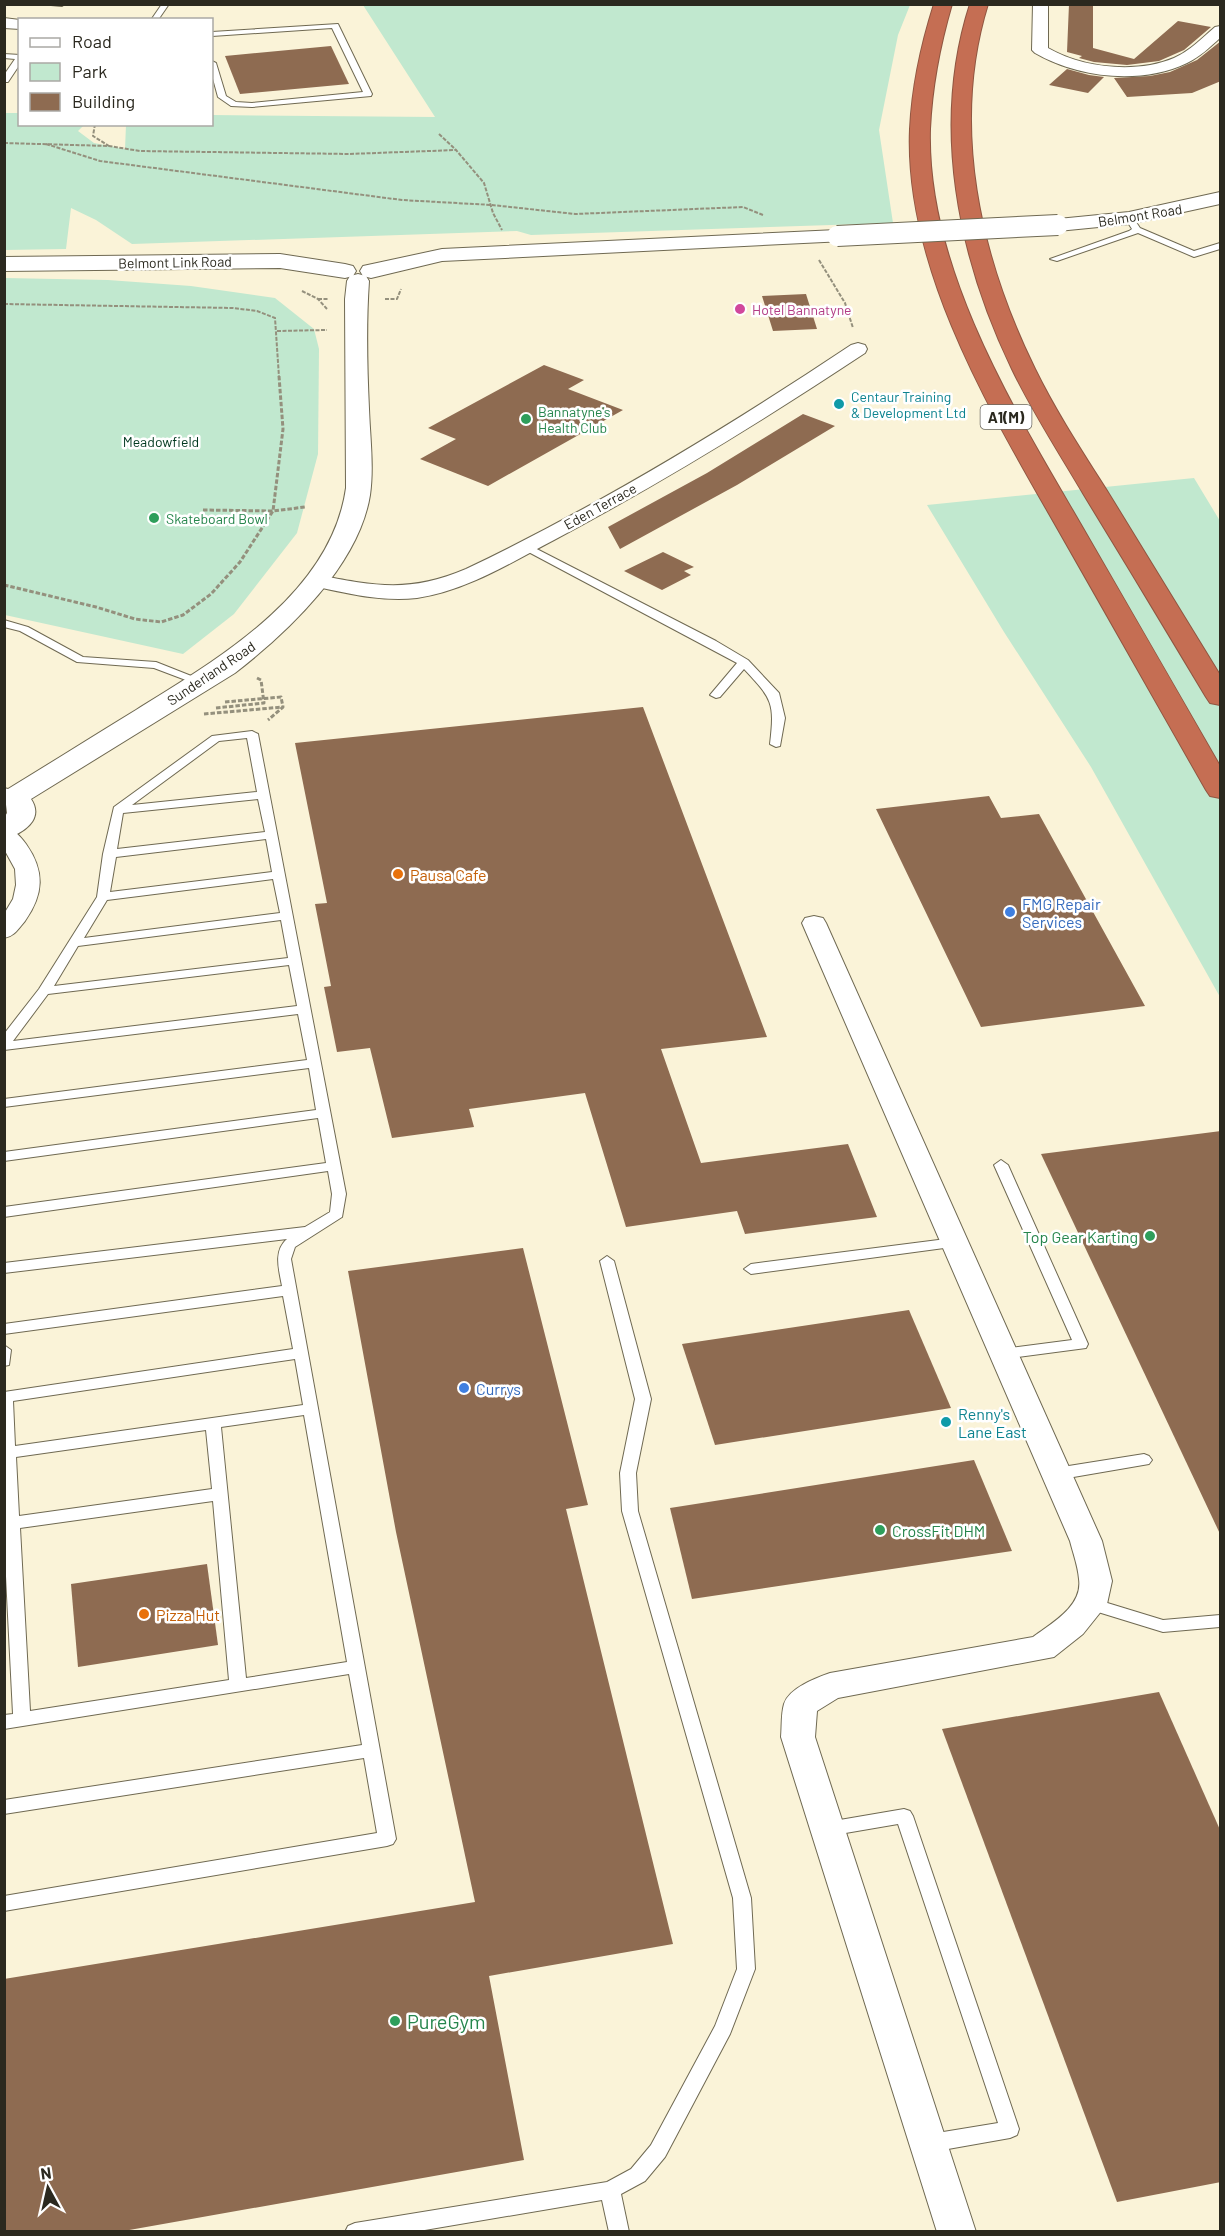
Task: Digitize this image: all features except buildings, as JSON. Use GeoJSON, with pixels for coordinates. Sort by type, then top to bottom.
{"type":"FeatureCollection","features":[{"type":"Feature","properties":{"kind":"highway","name":"A1(M)"},"geometry":{"type":"LineString","coordinates":[[943,4],[930,49],[923,91],[921,136],[924,184],[949,290],[972,349],[1003,411],[1221,790]]}},
{"type":"Feature","properties":{"kind":"highway","name":"A1(M)"},"geometry":{"type":"LineString","coordinates":[[979,4],[966,51],[961,93],[961,137],[965,185],[992,290],[1014,348],[1044,409],[1221,697]]}},
{"type":"Feature","properties":{"kind":"street"},"geometry":{"type":"LineString","coordinates":[[1041,4],[1040,50],[1048,56],[1097,69],[1128,71],[1158,68],[1179,62],[1190,56],[1221,30]]}},
{"type":"Feature","properties":{"kind":"street","name":"Belmont Road"},"geometry":{"type":"LineString","coordinates":[[358,274],[442,255],[1058,225],[1133,224],[1221,198]]}},
{"type":"Feature","properties":{"kind":"street","name":"Belmont Link Road"},"geometry":{"type":"LineString","coordinates":[[4,264],[280,261],[358,274]]}},
{"type":"Feature","properties":{"kind":"street","name":"Sunderland Road"},"geometry":{"type":"LineString","coordinates":[[8,798],[203,682],[249,650],[318,581],[356,504],[359,460],[354,331],[358,274]]}},
{"type":"Feature","properties":{"kind":"street","name":"Eden Terrace"},"geometry":{"type":"LineString","coordinates":[[318,581],[381,591],[422,590],[466,576],[585,516],[740,426],[858,349]]}},
{"type":"Feature","properties":{"kind":"street"},"geometry":{"type":"LineString","coordinates":[[4,931],[28,894],[27,870],[18,847],[4,832],[20,819],[23,811],[20,804],[8,798]]}},
{"type":"Feature","properties":{"kind":"street"},"geometry":{"type":"LineString","coordinates":[[814,922],[1086,1541],[1096,1581],[1091,1604],[1072,1625],[1042,1648],[830,1686],[801,1704],[798,1737],[957,2232]]}},
{"type":"Feature","properties":{"kind":"lane"},"geometry":{"type":"LineString","coordinates":[[43,4],[62,4]]}},
{"type":"Feature","properties":{"kind":"lane"},"geometry":{"type":"LineString","coordinates":[[155,18],[166,4]]}},
{"type":"Feature","properties":{"kind":"lane"},"geometry":{"type":"LineString","coordinates":[[213,34],[335,26],[368,94],[252,105],[234,104],[222,97],[213,66]]}},
{"type":"Feature","properties":{"kind":"lane"},"geometry":{"type":"LineString","coordinates":[[5,80],[18,60]]}},
{"type":"Feature","properties":{"kind":"lane"},"geometry":{"type":"LineString","coordinates":[[1054,259],[1133,224],[1194,254],[1221,246]]}},
{"type":"Feature","properties":{"kind":"lane"},"geometry":{"type":"LineString","coordinates":[[525,546],[712,643],[744,662],[773,693],[779,718],[776,744]]}},
{"type":"Feature","properties":{"kind":"lane"},"geometry":{"type":"LineString","coordinates":[[4,623],[24,629],[81,660],[156,665],[203,682]]}},
{"type":"Feature","properties":{"kind":"lane"},"geometry":{"type":"LineString","coordinates":[[716,695],[744,662]]}},
{"type":"Feature","properties":{"kind":"lane"},"geometry":{"type":"LineString","coordinates":[[4,1045],[44,991],[103,897],[118,810],[216,738],[252,734],[339,1194],[337,1214],[314,1231],[289,1244],[284,1259],[354,1667],[387,1839],[4,1904]]}},
{"type":"Feature","properties":{"kind":"lane"},"geometry":{"type":"LineString","coordinates":[[118,810],[262,795]]}},
{"type":"Feature","properties":{"kind":"lane"},"geometry":{"type":"LineString","coordinates":[[109,854],[272,835]]}},
{"type":"Feature","properties":{"kind":"lane"},"geometry":{"type":"LineString","coordinates":[[103,897],[279,875]]}},
{"type":"Feature","properties":{"kind":"lane"},"geometry":{"type":"LineString","coordinates":[[73,943],[287,916]]}},
{"type":"Feature","properties":{"kind":"lane"},"geometry":{"type":"LineString","coordinates":[[44,991],[295,961]]}},
{"type":"Feature","properties":{"kind":"lane"},"geometry":{"type":"LineString","coordinates":[[4,1045],[304,1008]]}},
{"type":"Feature","properties":{"kind":"lane"},"geometry":{"type":"LineString","coordinates":[[4,1104],[314,1063]]}},
{"type":"Feature","properties":{"kind":"lane"},"geometry":{"type":"LineString","coordinates":[[4,1157],[324,1113]]}},
{"type":"Feature","properties":{"kind":"lane"},"geometry":{"type":"LineString","coordinates":[[1001,1165],[1081,1344],[1003,1354]]}},
{"type":"Feature","properties":{"kind":"lane"},"geometry":{"type":"LineString","coordinates":[[4,1212],[334,1166]]}},
{"type":"Feature","properties":{"kind":"lane"},"geometry":{"type":"LineString","coordinates":[[4,1268],[314,1231]]}},
{"type":"Feature","properties":{"kind":"lane"},"geometry":{"type":"LineString","coordinates":[[751,1269],[954,1243]]}},
{"type":"Feature","properties":{"kind":"lane"},"geometry":{"type":"LineString","coordinates":[[355,2232],[610,2190],[638,2175],[658,2151],[723,2028],[746,1969],[742,1898],[630,1511],[628,1473],[643,1399],[607,1261]]}},
{"type":"Feature","properties":{"kind":"lane"},"geometry":{"type":"LineString","coordinates":[[4,1329],[289,1290]]}},
{"type":"Feature","properties":{"kind":"lane"},"geometry":{"type":"LineString","coordinates":[[4,1350],[4,1361]]}},
{"type":"Feature","properties":{"kind":"lane"},"geometry":{"type":"LineString","coordinates":[[22,1719],[10,1583],[11,1523],[4,1397],[301,1353]]}},
{"type":"Feature","properties":{"kind":"lane"},"geometry":{"type":"LineString","coordinates":[[8,1453],[310,1410]]}},
{"type":"Feature","properties":{"kind":"lane"},"geometry":{"type":"LineString","coordinates":[[213,1423],[238,1684]]}},
{"type":"Feature","properties":{"kind":"lane"},"geometry":{"type":"LineString","coordinates":[[1056,1474],[1144,1460]]}},
{"type":"Feature","properties":{"kind":"lane"},"geometry":{"type":"LineString","coordinates":[[11,1523],[220,1494]]}},
{"type":"Feature","properties":{"kind":"lane"},"geometry":{"type":"LineString","coordinates":[[1091,1604],[1163,1626],[1221,1621]]}},
{"type":"Feature","properties":{"kind":"lane"},"geometry":{"type":"LineString","coordinates":[[4,1722],[354,1667]]}},
{"type":"Feature","properties":{"kind":"lane"},"geometry":{"type":"LineString","coordinates":[[4,1807],[370,1750]]}},
{"type":"Feature","properties":{"kind":"lane"},"geometry":{"type":"LineString","coordinates":[[828,1829],[904,1816],[1010,2129],[928,2144]]}},
{"type":"Feature","properties":{"kind":"lane"},"geometry":{"type":"LineString","coordinates":[[610,2190],[619,2232]]}},
{"type":"Feature","properties":{"kind":"path"},"geometry":{"type":"LineString","coordinates":[[95,126],[93,136],[109,146]]}},
{"type":"Feature","properties":{"kind":"path"},"geometry":{"type":"LineString","coordinates":[[439,134],[484,183],[493,213]]}},
{"type":"Feature","properties":{"kind":"path"},"geometry":{"type":"LineString","coordinates":[[4,143],[109,146],[140,151],[349,154],[456,150]]}},
{"type":"Feature","properties":{"kind":"path"},"geometry":{"type":"LineString","coordinates":[[46,144],[82,159],[109,164],[136,164],[402,200],[576,213],[742,207],[792,227],[845,303],[858,349]]}},
{"type":"Feature","properties":{"kind":"path"},"geometry":{"type":"LineString","coordinates":[[4,304],[233,308],[257,311],[275,318],[283,429],[273,511],[240,561],[211,594],[183,615],[161,622],[135,620],[96,607],[4,585]]}},
{"type":"Feature","properties":{"kind":"path"},"geometry":{"type":"LineString","coordinates":[[277,331],[354,331]]}},
{"type":"Feature","properties":{"kind":"path"},"geometry":{"type":"LineString","coordinates":[[203,510],[273,511],[306,507]]}},
{"type":"Feature","properties":{"kind":"path"},"geometry":{"type":"LineString","coordinates":[[281,697],[282,707],[203,714],[202,710],[264,703],[263,699],[281,697]]}},
{"type":"Feature","properties":{"kind":"path"},"geometry":{"type":"LineString","coordinates":[[252,734],[282,707]]}},
{"type":"Feature","properties":{"kind":"green space"},"geometry":{"type":"Polygon","coordinates":[[[363,5],[910,5],[898,35],[879,130],[893,223],[531,235],[517,231],[132,244],[96,220],[71,208],[66,249],[5,250],[4,113],[18,113],[18,126],[83,126],[78,131],[94,143],[125,149],[126,126],[213,126],[213,115],[435,117],[363,5]]]}},
{"type":"Feature","properties":{"kind":"green space","name":"Meadowfield"},"geometry":{"type":"Polygon","coordinates":[[[5,278],[108,280],[191,286],[275,298],[314,329],[319,349],[318,454],[297,533],[234,614],[183,654],[5,615],[5,278]]]}},
{"type":"Feature","properties":{"kind":"green space"},"geometry":{"type":"Polygon","coordinates":[[[1194,478],[1220,521],[1220,997],[1091,767],[1004,632],[927,505],[1194,478]]]}},
{"type":"Feature","properties":{"kind":"place","name":"Hotel Bannatyne"},"geometry":{"type":"Point","coordinates":[740,309]}},
{"type":"Feature","properties":{"kind":"place","name":"Centaur Training & Development Ltd"},"geometry":{"type":"Point","coordinates":[839,404]}},
{"type":"Feature","properties":{"kind":"place","name":"Bannatyne's Health Club"},"geometry":{"type":"Point","coordinates":[526,419]}},
{"type":"Feature","properties":{"kind":"place","name":"Skateboard Bowl"},"geometry":{"type":"Point","coordinates":[154,518]}},
{"type":"Feature","properties":{"kind":"place","name":"Pausa Cafe"},"geometry":{"type":"Point","coordinates":[398,874]}},
{"type":"Feature","properties":{"kind":"place","name":"FMG Repair Services"},"geometry":{"type":"Point","coordinates":[1010,912]}},
{"type":"Feature","properties":{"kind":"place","name":"Top Gear Karting"},"geometry":{"type":"Point","coordinates":[1150,1236]}},
{"type":"Feature","properties":{"kind":"place","name":"Currys"},"geometry":{"type":"Point","coordinates":[464,1388]}},
{"type":"Feature","properties":{"kind":"place","name":"Renny's Lane East"},"geometry":{"type":"Point","coordinates":[946,1422]}},
{"type":"Feature","properties":{"kind":"place","name":"CrossFit DHM"},"geometry":{"type":"Point","coordinates":[880,1530]}},
{"type":"Feature","properties":{"kind":"place","name":"Pizza Hut"},"geometry":{"type":"Point","coordinates":[144,1614]}},
{"type":"Feature","properties":{"kind":"place","name":"PureGym"},"geometry":{"type":"Point","coordinates":[395,2021]}}]}
